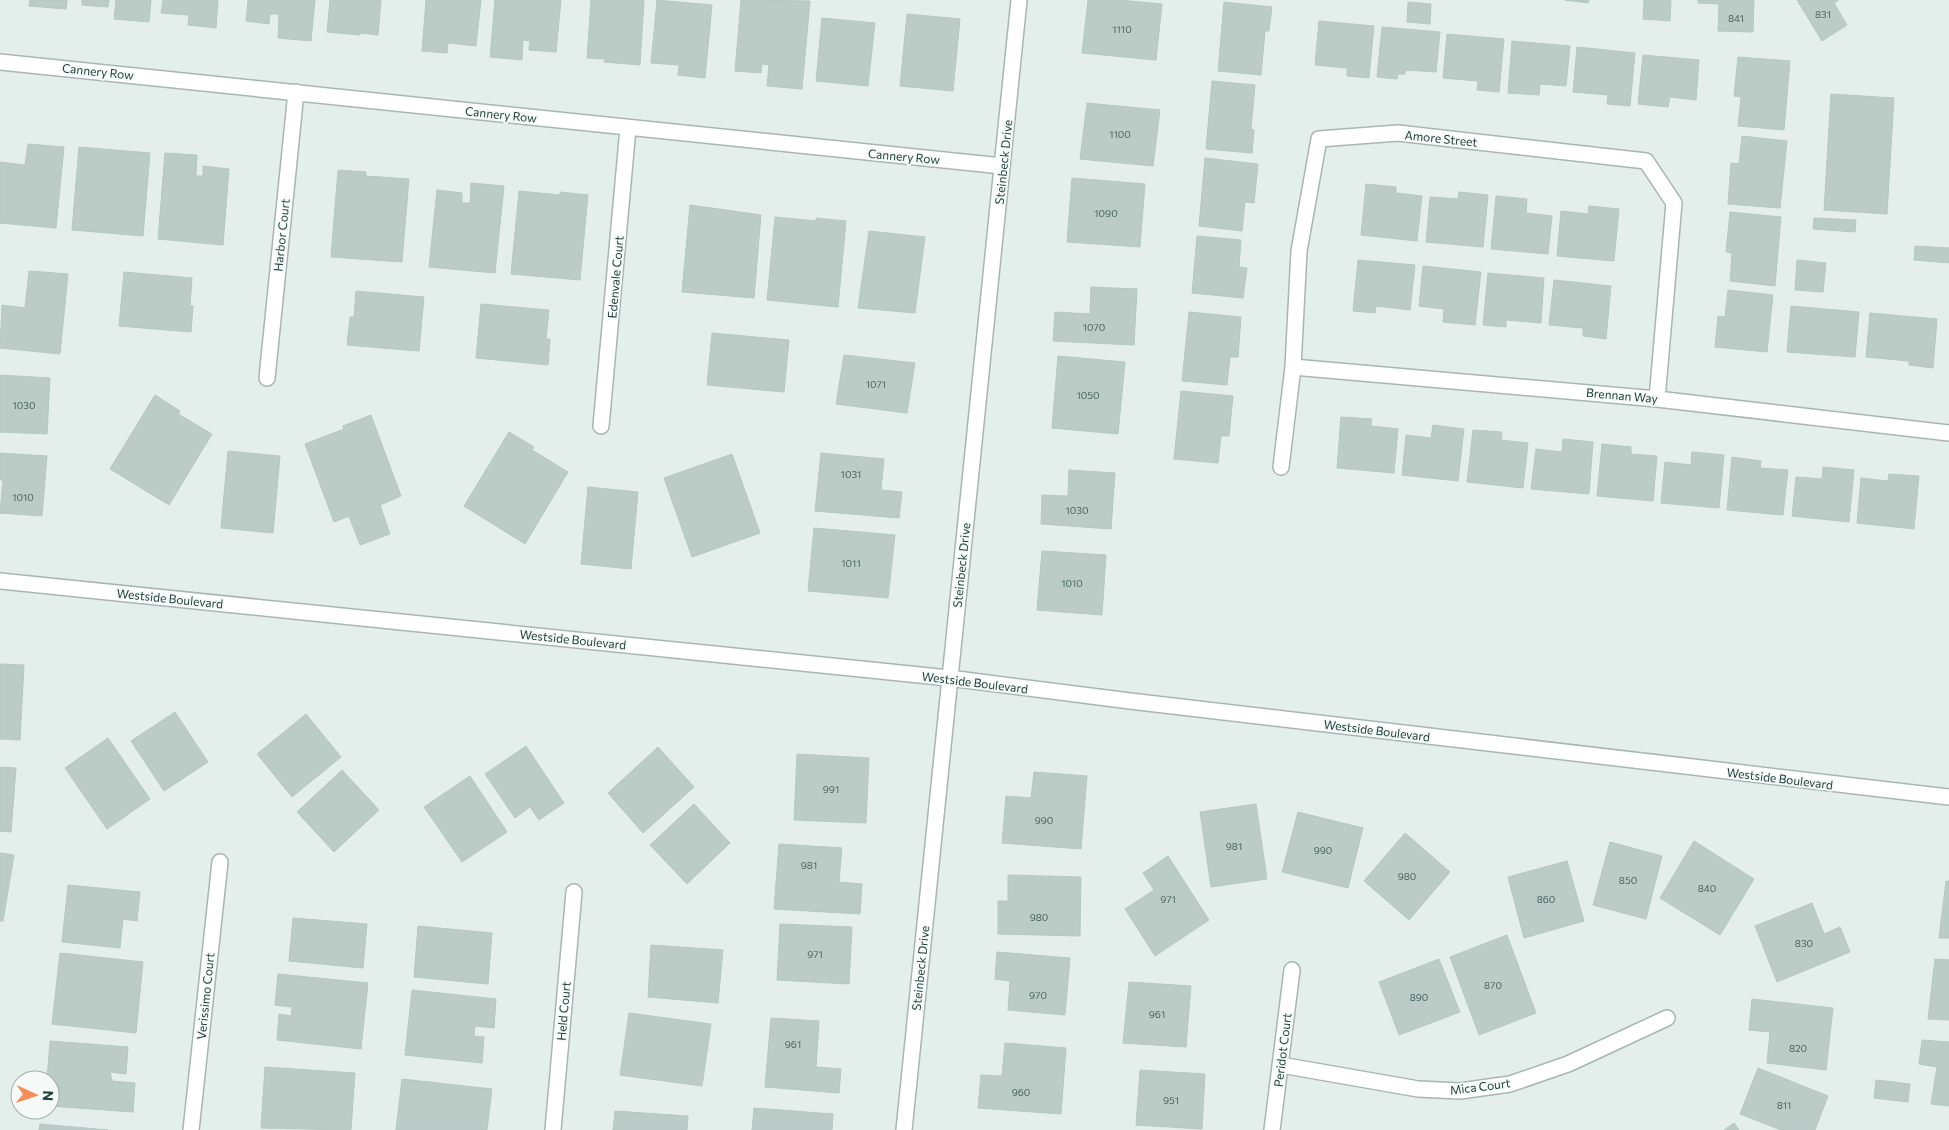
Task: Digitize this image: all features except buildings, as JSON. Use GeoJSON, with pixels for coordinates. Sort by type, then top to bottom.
{"type":"FeatureCollection","features":[{"type":"Feature","properties":{"kind":"street","name":"Steinbeck Drive"},"geometry":{"type":"LineString","coordinates":[[904,1130],[1019,0]]}},
{"type":"Feature","properties":{"kind":"street","name":"Cannery Row"},"geometry":{"type":"LineString","coordinates":[[0,62],[1002,166]]}},
{"type":"Feature","properties":{"kind":"street","name":"Harbor Court"},"geometry":{"type":"LineString","coordinates":[[267,378],[296,92]]}},
{"type":"Feature","properties":{"kind":"street","name":"Edenvale Court"},"geometry":{"type":"LineString","coordinates":[[601,426],[628,128]]}},
{"type":"Feature","properties":{"kind":"street","name":"Amore Street"},"geometry":{"type":"LineString","coordinates":[[1281,467],[1293,366],[1299,251],[1319,139],[1398,133],[1646,160],[1674,203],[1657,398]]}},
{"type":"Feature","properties":{"kind":"street","name":"Brennan Way"},"geometry":{"type":"LineString","coordinates":[[1293,366],[1657,398],[1949,433]]}},
{"type":"Feature","properties":{"kind":"street","name":"Westside Boulevard"},"geometry":{"type":"LineString","coordinates":[[0,581],[949,678],[1949,798]]}},
{"type":"Feature","properties":{"kind":"street","name":"Verissimo Court"},"geometry":{"type":"LineString","coordinates":[[191,1130],[220,862]]}},
{"type":"Feature","properties":{"kind":"street","name":"Held Court"},"geometry":{"type":"LineString","coordinates":[[553,1130],[574,892]]}},
{"type":"Feature","properties":{"kind":"street","name":"Peridot Court"},"geometry":{"type":"LineString","coordinates":[[1272,1130],[1292,970]]}},
{"type":"Feature","properties":{"kind":"street","name":"Mica Court"},"geometry":{"type":"LineString","coordinates":[[1281,1065],[1418,1089],[1460,1091],[1510,1084],[1568,1064],[1667,1018]]}}]}
